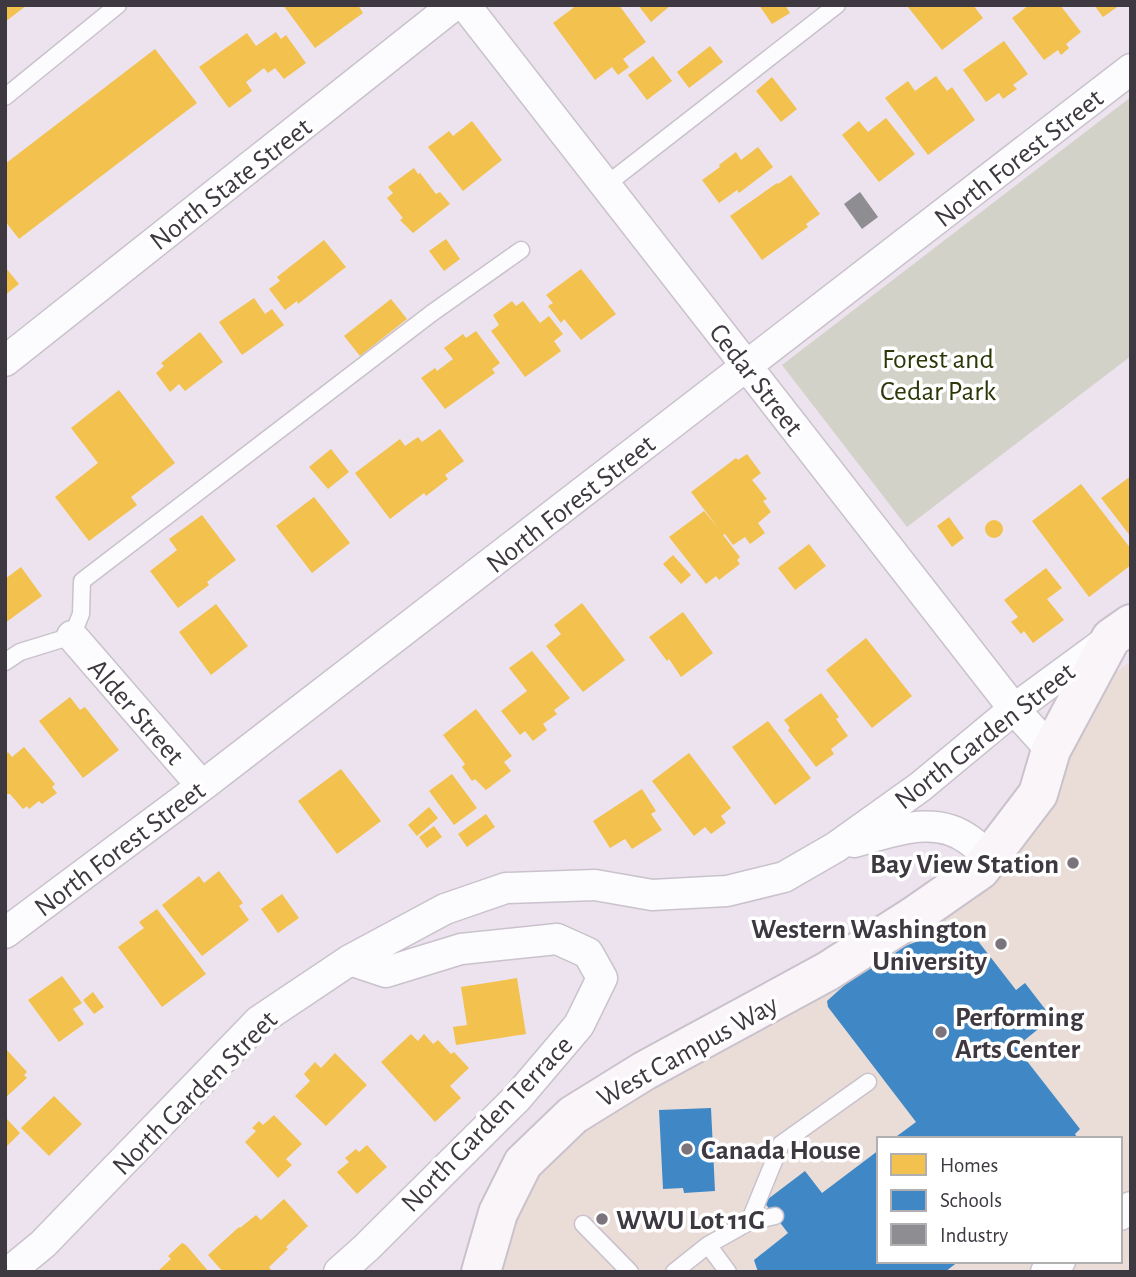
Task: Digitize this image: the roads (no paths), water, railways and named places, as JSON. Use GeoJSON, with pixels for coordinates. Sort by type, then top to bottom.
{"type":"FeatureCollection","features":[{"type":"Feature","properties":{"kind":"street","name":"North State Street"},"geometry":{"type":"LineString","coordinates":[[5,362],[454,5]]}},
{"type":"Feature","properties":{"kind":"street","name":"Cedar Street"},"geometry":{"type":"LineString","coordinates":[[465,5],[1014,709],[1051,750]]}},
{"type":"Feature","properties":{"kind":"street","name":"North Forest Street"},"geometry":{"type":"LineString","coordinates":[[5,933],[202,786],[1131,69]]}},
{"type":"Feature","properties":{"kind":"street","name":"North Garden Street"},"geometry":{"type":"LineString","coordinates":[[9,1272],[43,1244],[259,1021],[350,960],[445,908],[506,888],[595,885],[652,895],[727,891],[784,877],[836,847],[920,787],[1014,709],[1121,631]]}},
{"type":"Feature","properties":{"kind":"street","name":"West Campus Way"},"geometry":{"type":"LineString","coordinates":[[481,1272],[498,1213],[523,1163],[573,1115],[644,1070],[828,971],[980,870],[1038,794],[1051,750],[1121,631]]}},
{"type":"Feature","properties":{"kind":"street","name":"Alder Street"},"geometry":{"type":"LineString","coordinates":[[72,636],[202,786]]}},
{"type":"Feature","properties":{"kind":"street","name":"North Garden Street"},"geometry":{"type":"LineString","coordinates":[[836,847],[923,826],[950,830],[973,841],[990,857]]}},
{"type":"Feature","properties":{"kind":"street","name":"North Garden Terrace"},"geometry":{"type":"LineString","coordinates":[[339,1272],[517,1098],[579,1025],[602,978],[588,953],[558,939],[461,949],[386,972],[350,960]]}},
{"type":"Feature","properties":{"kind":"lane"},"geometry":{"type":"LineString","coordinates":[[5,97],[118,5]]}},
{"type":"Feature","properties":{"kind":"lane"},"geometry":{"type":"LineString","coordinates":[[606,185],[837,5]]}},
{"type":"Feature","properties":{"kind":"lane"},"geometry":{"type":"LineString","coordinates":[[5,662],[20,652],[72,636],[81,614],[82,581],[432,313],[521,250]]}},
{"type":"Feature","properties":{"kind":"lane"},"geometry":{"type":"LineString","coordinates":[[749,1222],[781,1144],[868,1082]]}},
{"type":"Feature","properties":{"kind":"lane"},"geometry":{"type":"LineString","coordinates":[[674,1272],[708,1245],[749,1222],[775,1216]]}},
{"type":"Feature","properties":{"kind":"lane"},"geometry":{"type":"LineString","coordinates":[[583,1224],[630,1272]]}},
{"type":"Feature","properties":{"kind":"lane"},"geometry":{"type":"LineString","coordinates":[[708,1245],[729,1272]]}},
{"type":"Feature","properties":{"kind":"place","name":"Bay View Station"},"geometry":{"type":"Point","coordinates":[1073,863]}},
{"type":"Feature","properties":{"kind":"place","name":"Western Washington University"},"geometry":{"type":"Point","coordinates":[1001,944]}},
{"type":"Feature","properties":{"kind":"place","name":"Performing Arts Center"},"geometry":{"type":"Point","coordinates":[941,1032]}},
{"type":"Feature","properties":{"kind":"place","name":"Canada House"},"geometry":{"type":"Point","coordinates":[687,1149]}},
{"type":"Feature","properties":{"kind":"place","name":"WWU Lot 11G"},"geometry":{"type":"Point","coordinates":[602,1219]}},
{"type":"Feature","properties":{"kind":"park label","name":"Forest and Cedar Park"},"geometry":{"type":"Point","coordinates":[938,374]}}]}
